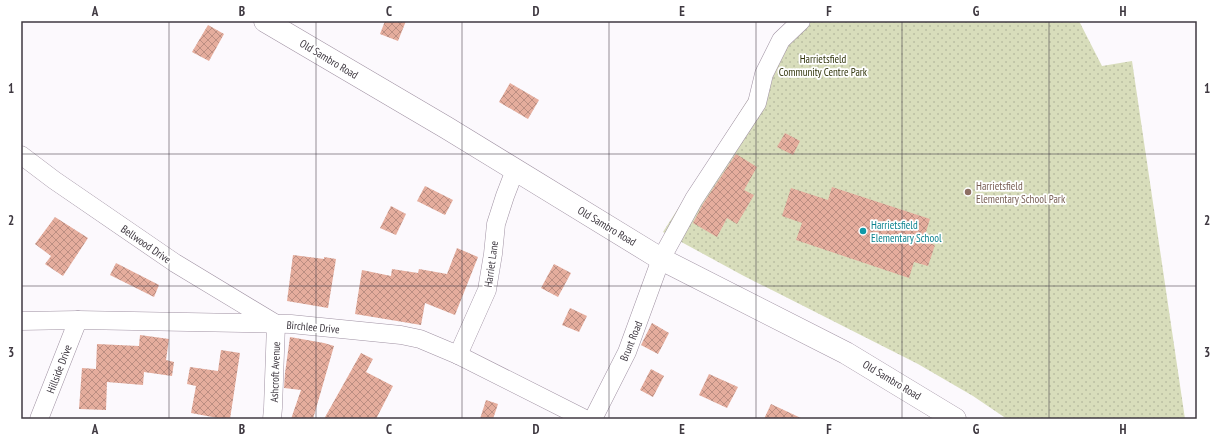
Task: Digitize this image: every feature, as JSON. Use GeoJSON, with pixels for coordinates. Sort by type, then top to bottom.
{"type":"FeatureCollection","features":[{"type":"Feature","properties":{"kind":"main road","name":"Old Sambro Road"},"geometry":{"type":"LineString","coordinates":[[265,21],[447,128],[661,259],[846,353],[955,419]]}},
{"type":"Feature","properties":{"kind":"street","name":"Brunt Road"},"geometry":{"type":"LineString","coordinates":[[593,419],[627,352],[661,259],[694,199],[757,102],[764,74],[781,40],[801,21]]}},
{"type":"Feature","properties":{"kind":"street","name":"Bellwood Drive"},"geometry":{"type":"LineString","coordinates":[[21,155],[54,180],[175,264],[276,324]]}},
{"type":"Feature","properties":{"kind":"street","name":"Harriet Lane"},"geometry":{"type":"LineString","coordinates":[[458,355],[487,290],[496,224],[505,196],[516,170]]}},
{"type":"Feature","properties":{"kind":"street","name":"Birchlee Drive"},"geometry":{"type":"LineString","coordinates":[[21,321],[78,320],[292,324],[401,335],[420,339],[458,355],[585,419]]}},
{"type":"Feature","properties":{"kind":"street","name":"Hillside Drive"},"geometry":{"type":"LineString","coordinates":[[39,419],[78,320]]}},
{"type":"Feature","properties":{"kind":"street","name":"Ashcroft Avenue"},"geometry":{"type":"LineString","coordinates":[[272,419],[276,324]]}},
{"type":"Feature","properties":{"kind":"green space","name":"Harrietsfield Elementary School Park"},"geometry":{"type":"Polygon","coordinates":[[[798,21],[1079,21],[1102,66],[1132,61],[1185,419],[1007,419],[973,396],[918,364],[742,275],[663,232],[798,21]]]}},
{"type":"Feature","properties":{"kind":"building"},"geometry":{"type":"Polygon","coordinates":[[[385,21],[406,21],[398,41],[380,34],[385,21]]]}},
{"type":"Feature","properties":{"kind":"building"},"geometry":{"type":"Polygon","coordinates":[[[208,25],[224,34],[209,61],[192,52],[208,25]]]}},
{"type":"Feature","properties":{"kind":"building"},"geometry":{"type":"Polygon","coordinates":[[[510,83],[539,100],[528,119],[499,102],[510,83]]]}},
{"type":"Feature","properties":{"kind":"building"},"geometry":{"type":"Polygon","coordinates":[[[785,133],[800,141],[793,155],[777,147],[785,133]]]}},
{"type":"Feature","properties":{"kind":"building"},"geometry":{"type":"Polygon","coordinates":[[[736,154],[757,167],[744,190],[754,195],[737,224],[727,218],[717,237],[693,223],[703,204],[736,154]]]}},
{"type":"Feature","properties":{"kind":"building"},"geometry":{"type":"Polygon","coordinates":[[[425,186],[453,200],[445,215],[417,201],[425,186]]]}},
{"type":"Feature","properties":{"kind":"building","name":"Harrietsfield Elementary School"},"geometry":{"type":"Polygon","coordinates":[[[832,187],[930,219],[923,241],[935,245],[928,266],[914,262],[909,278],[796,240],[802,223],[782,216],[791,188],[828,200],[832,187]]]}},
{"type":"Feature","properties":{"kind":"building"},"geometry":{"type":"Polygon","coordinates":[[[391,206],[406,214],[396,235],[380,228],[391,206]]]}},
{"type":"Feature","properties":{"kind":"building"},"geometry":{"type":"Polygon","coordinates":[[[55,217],[88,238],[63,276],[45,264],[51,256],[35,244],[55,217]]]}},
{"type":"Feature","properties":{"kind":"building"},"geometry":{"type":"Polygon","coordinates":[[[457,248],[478,257],[455,315],[425,303],[421,325],[355,314],[362,270],[391,276],[392,269],[418,273],[419,269],[447,274],[457,248]]]}},
{"type":"Feature","properties":{"kind":"building"},"geometry":{"type":"Polygon","coordinates":[[[293,255],[336,259],[328,308],[287,301],[293,255]]]}},
{"type":"Feature","properties":{"kind":"building"},"geometry":{"type":"Polygon","coordinates":[[[116,263],[159,285],[154,297],[110,275],[116,263]]]}},
{"type":"Feature","properties":{"kind":"building"},"geometry":{"type":"Polygon","coordinates":[[[554,264],[571,273],[558,297],[541,288],[554,264]]]}},
{"type":"Feature","properties":{"kind":"building"},"geometry":{"type":"Polygon","coordinates":[[[570,308],[587,316],[579,332],[562,325],[570,308]]]}},
{"type":"Feature","properties":{"kind":"building"},"geometry":{"type":"Polygon","coordinates":[[[652,323],[669,333],[658,354],[641,345],[652,323]]]}},
{"type":"Feature","properties":{"kind":"building"},"geometry":{"type":"Polygon","coordinates":[[[140,335],[169,339],[166,360],[174,362],[172,376],[144,372],[143,385],[107,382],[106,410],[79,409],[82,368],[96,369],[97,344],[139,346],[140,335]]]}},
{"type":"Feature","properties":{"kind":"building"},"geometry":{"type":"Polygon","coordinates":[[[290,337],[334,346],[313,419],[291,419],[301,390],[284,388],[290,337]]]}},
{"type":"Feature","properties":{"kind":"building"},"geometry":{"type":"Polygon","coordinates":[[[221,350],[240,353],[230,419],[191,413],[196,386],[187,384],[190,367],[218,371],[221,350]]]}},
{"type":"Feature","properties":{"kind":"building"},"geometry":{"type":"Polygon","coordinates":[[[361,353],[373,359],[366,372],[393,386],[376,419],[324,419],[361,353]]]}},
{"type":"Feature","properties":{"kind":"building"},"geometry":{"type":"Polygon","coordinates":[[[651,369],[664,376],[653,397],[640,390],[651,369]]]}},
{"type":"Feature","properties":{"kind":"building"},"geometry":{"type":"Polygon","coordinates":[[[709,374],[738,387],[727,408],[699,395],[709,374]]]}},
{"type":"Feature","properties":{"kind":"building"},"geometry":{"type":"Polygon","coordinates":[[[486,400],[498,404],[493,419],[480,419],[486,400]]]}},
{"type":"Feature","properties":{"kind":"building"},"geometry":{"type":"Polygon","coordinates":[[[771,404],[803,419],[764,419],[771,404]]]}},
{"type":"Feature","properties":{"kind":"place","name":"Harrietsfield Elementary School Park"},"geometry":{"type":"Point","coordinates":[968,192]}},
{"type":"Feature","properties":{"kind":"place","name":"Harrietsfield Elementary School"},"geometry":{"type":"Point","coordinates":[863,231]}},
{"type":"Feature","properties":{"kind":"park label","name":"Harrietsfield Community Centre Park"},"geometry":{"type":"Point","coordinates":[823,65]}}]}
